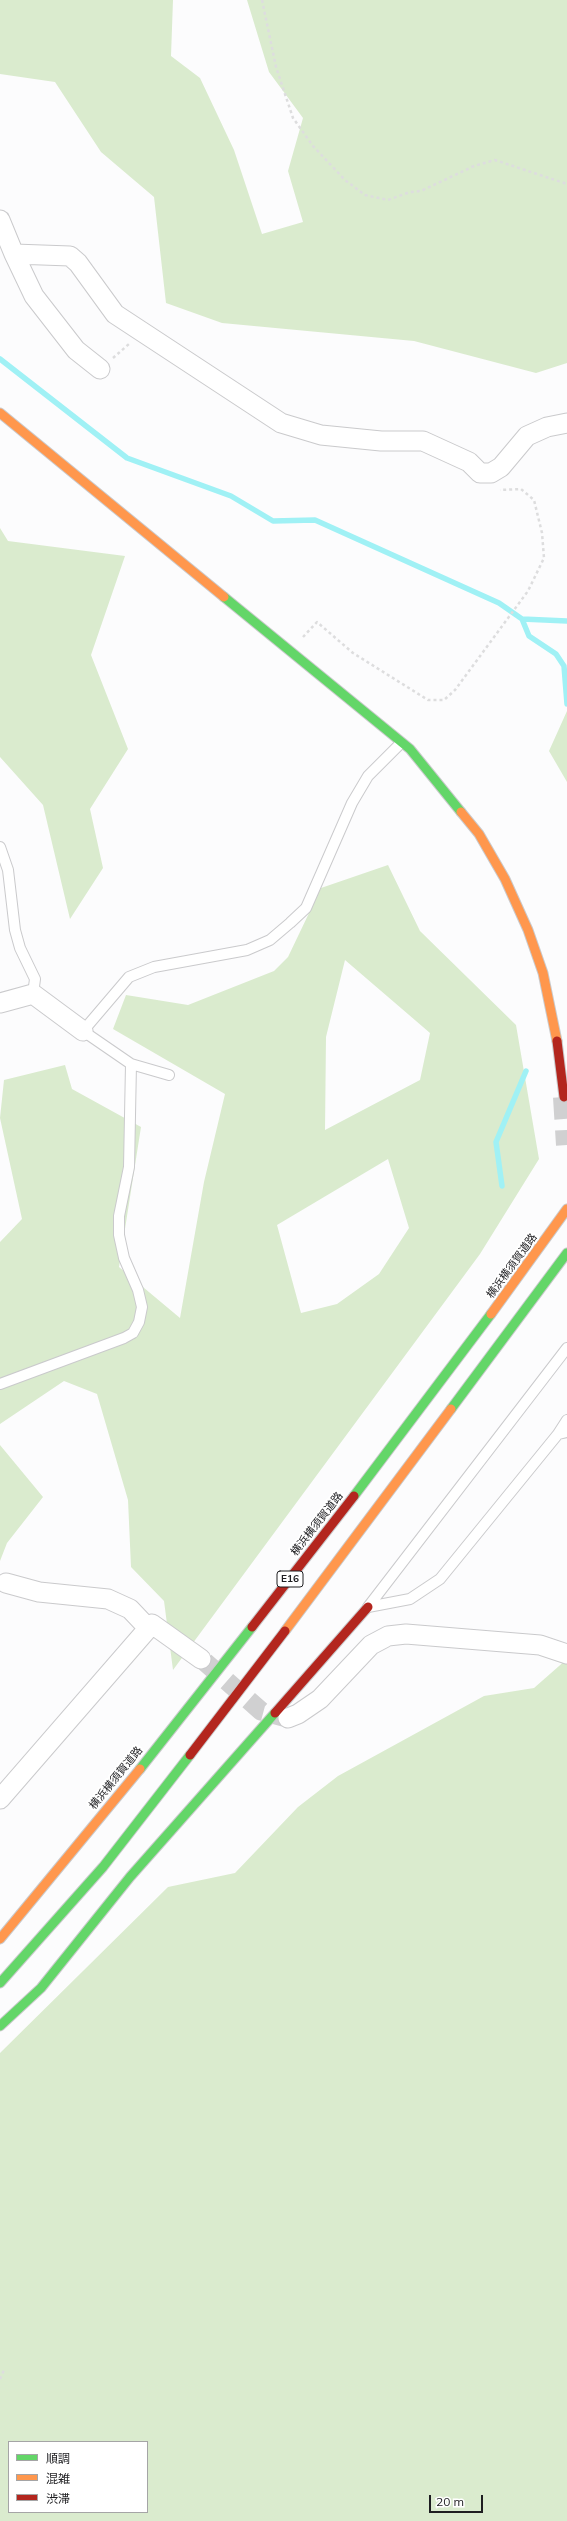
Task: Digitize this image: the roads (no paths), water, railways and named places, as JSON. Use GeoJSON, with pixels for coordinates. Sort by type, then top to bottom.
{"type":"FeatureCollection","features":[{"type":"Feature","properties":{"kind":"main road"},"geometry":{"type":"LineString","coordinates":[[0,413],[402,743],[479,834],[505,879],[528,930],[543,973],[554,1019],[564,1097]]}},
{"type":"Feature","properties":{"kind":"main road","name":"横浜横須賀道路"},"geometry":{"type":"LineString","coordinates":[[0,1939],[130,1782],[328,1530],[500,1302],[567,1209]]}},
{"type":"Feature","properties":{"kind":"main road","name":"E16"},"geometry":{"type":"LineString","coordinates":[[0,1983],[103,1867],[232,1702],[567,1253]]}},
{"type":"Feature","properties":{"kind":"main road"},"geometry":{"type":"LineString","coordinates":[[0,2026],[41,1988],[130,1877],[368,1607]]}},
{"type":"Feature","properties":{"kind":"street"},"geometry":{"type":"LineString","coordinates":[[0,220],[34,296],[76,350],[100,369]]}},
{"type":"Feature","properties":{"kind":"street"},"geometry":{"type":"LineString","coordinates":[[14,254],[70,256],[78,263],[115,314],[141,333],[234,390],[281,423],[321,435],[380,441],[423,441],[469,462],[480,473],[491,473],[501,467],[527,436],[548,427],[567,423]]}},
{"type":"Feature","properties":{"kind":"street"},"geometry":{"type":"LineString","coordinates":[[0,1003],[33,994],[83,1030]]}},
{"type":"Feature","properties":{"kind":"street"},"geometry":{"type":"LineString","coordinates":[[3,1579],[39,1592],[108,1599],[130,1609],[148,1628]]}},
{"type":"Feature","properties":{"kind":"street"},"geometry":{"type":"LineString","coordinates":[[0,1799],[152,1624],[202,1659]]}},
{"type":"Feature","properties":{"kind":"street"},"geometry":{"type":"LineString","coordinates":[[288,1718],[298,1714],[320,1699],[372,1645],[388,1636],[406,1634],[540,1645],[567,1654]]}},
{"type":"Feature","properties":{"kind":"lane"},"geometry":{"type":"LineString","coordinates":[[169,1075],[131,1064],[83,1030],[129,977],[154,967],[247,950],[270,940],[290,923],[306,908],[352,803],[368,776],[402,743]]}},
{"type":"Feature","properties":{"kind":"lane"},"geometry":{"type":"LineString","coordinates":[[0,847],[8,870],[15,930],[20,948],[35,979],[33,994]]}},
{"type":"Feature","properties":{"kind":"lane"},"geometry":{"type":"LineString","coordinates":[[0,1384],[124,1338],[133,1333],[139,1322],[142,1308],[138,1290],[124,1258],[119,1236],[119,1216],[129,1167],[131,1064]]}},
{"type":"Feature","properties":{"kind":"lane"},"geometry":{"type":"LineString","coordinates":[[368,1607],[567,1348]]}},
{"type":"Feature","properties":{"kind":"lane"},"geometry":{"type":"LineString","coordinates":[[368,1607],[410,1599],[440,1579],[562,1433],[567,1420]]}},
{"type":"Feature","properties":{"kind":"waterway"},"geometry":{"type":"LineString","coordinates":[[0,359],[127,458],[231,496],[273,521],[315,520],[499,603],[522,619],[567,621]]}},
{"type":"Feature","properties":{"kind":"waterway"},"geometry":{"type":"LineString","coordinates":[[522,619],[529,636],[556,654],[564,666],[567,704]]}},
{"type":"Feature","properties":{"kind":"waterway"},"geometry":{"type":"LineString","coordinates":[[502,1186],[496,1142],[526,1071]]}},
{"type":"Feature","properties":{"kind":"tunnel"},"geometry":{"type":"LineString","coordinates":[[564,1097],[567,1145]]}},
{"type":"Feature","properties":{"kind":"tunnel"},"geometry":{"type":"LineString","coordinates":[[205,1662],[261,1711],[287,1718]]}}]}
